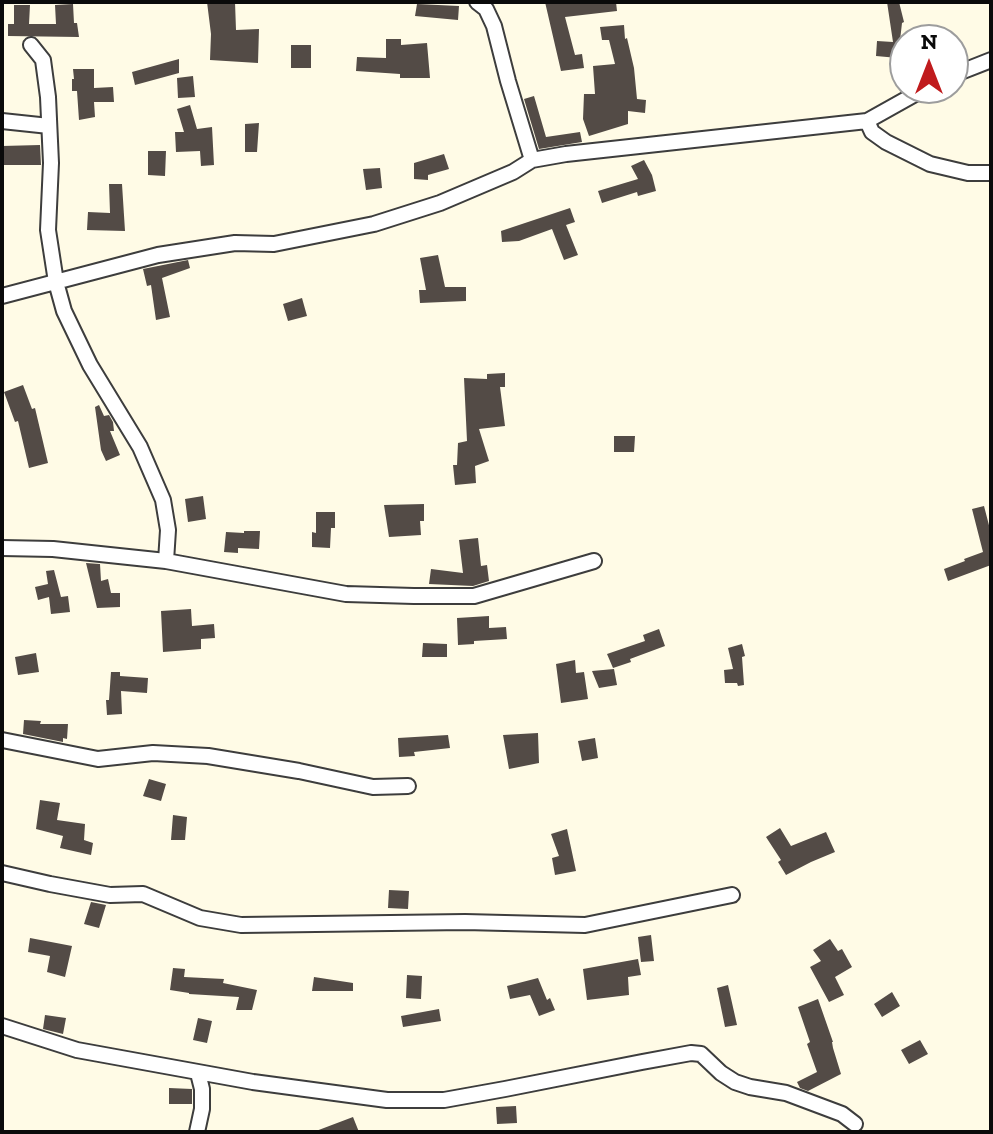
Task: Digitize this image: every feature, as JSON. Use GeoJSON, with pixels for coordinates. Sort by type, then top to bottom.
{"type":"FeatureCollection","features":[{"type":"Feature","properties":{"kind":"street"},"geometry":{"type":"LineString","coordinates":[[477,2],[486,9],[494,26],[532,160]]}},
{"type":"Feature","properties":{"kind":"street"},"geometry":{"type":"LineString","coordinates":[[31,45],[43,60],[48,97],[51,163],[48,230],[56,282],[64,311],[90,365],[140,447],[163,500],[168,530],[166,561]]}},
{"type":"Feature","properties":{"kind":"street"},"geometry":{"type":"LineString","coordinates":[[969,69],[991,60]]}},
{"type":"Feature","properties":{"kind":"street"},"geometry":{"type":"LineString","coordinates":[[2,296],[158,255],[235,243],[274,244],[374,224],[440,203],[513,172],[532,160],[867,121],[897,104]]}},
{"type":"Feature","properties":{"kind":"street"},"geometry":{"type":"LineString","coordinates":[[2,121],[49,126]]}},
{"type":"Feature","properties":{"kind":"street"},"geometry":{"type":"LineString","coordinates":[[867,121],[872,132],[886,142],[930,164],[968,173],[991,173]]}},
{"type":"Feature","properties":{"kind":"street"},"geometry":{"type":"LineString","coordinates":[[2,548],[53,549],[166,561],[346,594],[414,596],[474,596],[594,561]]}},
{"type":"Feature","properties":{"kind":"street"},"geometry":{"type":"LineString","coordinates":[[2,740],[98,759],[153,753],[208,756],[373,787],[408,786]]}},
{"type":"Feature","properties":{"kind":"street"},"geometry":{"type":"LineString","coordinates":[[2,873],[110,895],[143,894],[200,918],[241,925],[465,922],[585,925],[732,895]]}},
{"type":"Feature","properties":{"kind":"street"},"geometry":{"type":"LineString","coordinates":[[2,1026],[77,1050],[253,1082],[387,1100],[444,1100],[691,1053],[701,1054],[735,1082],[786,1093],[842,1114],[855,1124]]}},
{"type":"Feature","properties":{"kind":"street"},"geometry":{"type":"LineString","coordinates":[[197,1132],[202,1109],[198,1073]]}},
{"type":"Feature","properties":{"kind":"building"},"geometry":{"type":"Polygon","coordinates":[[[207,2],[235,2],[236,30],[259,29],[258,63],[210,60],[207,2]]]}},
{"type":"Feature","properties":{"kind":"building"},"geometry":{"type":"Polygon","coordinates":[[[545,2],[616,2],[617,11],[565,17],[575,55],[582,54],[584,68],[561,71],[545,2]]]}},
{"type":"Feature","properties":{"kind":"building"},"geometry":{"type":"Polygon","coordinates":[[[887,2],[899,2],[904,22],[890,24],[887,2]]]}},
{"type":"Feature","properties":{"kind":"building"},"geometry":{"type":"Polygon","coordinates":[[[73,4],[74,23],[77,23],[79,37],[8,36],[8,24],[14,24],[14,5],[30,5],[29,24],[56,24],[55,5],[73,4]]]}},
{"type":"Feature","properties":{"kind":"building"},"geometry":{"type":"Polygon","coordinates":[[[417,4],[459,6],[458,20],[415,16],[417,4]]]}},
{"type":"Feature","properties":{"kind":"building"},"geometry":{"type":"Polygon","coordinates":[[[624,25],[634,68],[637,99],[646,100],[645,113],[628,111],[628,124],[589,136],[583,119],[584,94],[595,94],[593,66],[615,64],[609,40],[602,40],[600,27],[624,25]]]}},
{"type":"Feature","properties":{"kind":"building"},"geometry":{"type":"Polygon","coordinates":[[[386,39],[401,39],[401,45],[427,43],[430,78],[400,78],[400,74],[356,71],[357,57],[386,58],[386,39]]]}},
{"type":"Feature","properties":{"kind":"building"},"geometry":{"type":"Polygon","coordinates":[[[877,41],[889,42],[889,57],[876,56],[877,41]]]}},
{"type":"Feature","properties":{"kind":"building"},"geometry":{"type":"Polygon","coordinates":[[[291,45],[311,45],[311,68],[291,68],[291,45]]]}},
{"type":"Feature","properties":{"kind":"building"},"geometry":{"type":"Polygon","coordinates":[[[179,59],[179,73],[135,85],[132,72],[179,59]]]}},
{"type":"Feature","properties":{"kind":"building"},"geometry":{"type":"Polygon","coordinates":[[[73,69],[94,69],[94,88],[113,87],[114,102],[94,102],[95,117],[79,120],[77,91],[72,91],[73,69]]]}},
{"type":"Feature","properties":{"kind":"building"},"geometry":{"type":"Polygon","coordinates":[[[193,76],[195,97],[178,98],[177,78],[193,76]]]}},
{"type":"Feature","properties":{"kind":"building"},"geometry":{"type":"Polygon","coordinates":[[[534,96],[546,137],[580,132],[582,142],[539,149],[524,99],[534,96]]]}},
{"type":"Feature","properties":{"kind":"building"},"geometry":{"type":"Polygon","coordinates":[[[190,105],[197,129],[212,127],[214,165],[201,166],[200,151],[176,152],[175,132],[184,132],[177,109],[190,105]]]}},
{"type":"Feature","properties":{"kind":"building"},"geometry":{"type":"Polygon","coordinates":[[[259,123],[257,152],[245,152],[245,124],[259,123]]]}},
{"type":"Feature","properties":{"kind":"building"},"geometry":{"type":"Polygon","coordinates":[[[40,145],[41,165],[2,165],[2,146],[40,145]]]}},
{"type":"Feature","properties":{"kind":"building"},"geometry":{"type":"Polygon","coordinates":[[[148,151],[166,151],[165,176],[148,175],[148,151]]]}},
{"type":"Feature","properties":{"kind":"building"},"geometry":{"type":"Polygon","coordinates":[[[444,154],[449,169],[428,175],[428,180],[414,179],[414,163],[444,154]]]}},
{"type":"Feature","properties":{"kind":"building"},"geometry":{"type":"Polygon","coordinates":[[[644,160],[656,191],[638,196],[637,192],[602,203],[598,191],[638,179],[631,166],[644,160]]]}},
{"type":"Feature","properties":{"kind":"building"},"geometry":{"type":"Polygon","coordinates":[[[380,168],[382,188],[366,190],[363,169],[380,168]]]}},
{"type":"Feature","properties":{"kind":"building"},"geometry":{"type":"Polygon","coordinates":[[[109,184],[122,184],[125,231],[87,230],[88,212],[110,213],[109,184]]]}},
{"type":"Feature","properties":{"kind":"building"},"geometry":{"type":"Polygon","coordinates":[[[570,208],[575,222],[566,225],[578,255],[564,260],[552,229],[519,241],[502,242],[501,231],[570,208]]]}},
{"type":"Feature","properties":{"kind":"building"},"geometry":{"type":"Polygon","coordinates":[[[438,255],[445,287],[466,287],[466,301],[420,303],[419,290],[426,290],[420,258],[438,255]]]}},
{"type":"Feature","properties":{"kind":"building"},"geometry":{"type":"Polygon","coordinates":[[[188,260],[190,268],[162,278],[170,317],[156,320],[151,285],[147,286],[143,269],[188,260]]]}},
{"type":"Feature","properties":{"kind":"building"},"geometry":{"type":"Polygon","coordinates":[[[302,298],[307,316],[288,321],[283,304],[302,298]]]}},
{"type":"Feature","properties":{"kind":"building"},"geometry":{"type":"Polygon","coordinates":[[[505,373],[505,387],[500,387],[505,426],[479,429],[489,461],[475,466],[476,483],[455,485],[453,465],[457,465],[458,443],[467,441],[464,378],[487,379],[487,374],[505,373]]]}},
{"type":"Feature","properties":{"kind":"building"},"geometry":{"type":"Polygon","coordinates":[[[23,385],[32,409],[35,408],[48,463],[29,468],[18,421],[15,422],[4,392],[23,385]]]}},
{"type":"Feature","properties":{"kind":"building"},"geometry":{"type":"Polygon","coordinates":[[[99,405],[104,416],[109,415],[113,422],[114,431],[110,431],[120,455],[106,461],[101,450],[95,407],[99,405]]]}},
{"type":"Feature","properties":{"kind":"building"},"geometry":{"type":"Polygon","coordinates":[[[614,436],[635,436],[634,452],[614,452],[614,436]]]}},
{"type":"Feature","properties":{"kind":"building"},"geometry":{"type":"Polygon","coordinates":[[[203,496],[206,519],[188,522],[185,499],[203,496]]]}},
{"type":"Feature","properties":{"kind":"building"},"geometry":{"type":"Polygon","coordinates":[[[424,504],[421,535],[389,537],[384,505],[424,504]]]}},
{"type":"Feature","properties":{"kind":"building"},"geometry":{"type":"Polygon","coordinates":[[[984,506],[991,533],[991,565],[948,581],[944,569],[983,552],[972,509],[984,506]]]}},
{"type":"Feature","properties":{"kind":"building"},"geometry":{"type":"Polygon","coordinates":[[[316,512],[335,512],[330,548],[312,547],[316,512]]]}},
{"type":"Feature","properties":{"kind":"building"},"geometry":{"type":"Polygon","coordinates":[[[260,531],[259,549],[238,548],[238,553],[224,552],[226,532],[260,531]]]}},
{"type":"Feature","properties":{"kind":"building"},"geometry":{"type":"Polygon","coordinates":[[[478,538],[481,566],[487,565],[489,581],[473,586],[429,584],[431,569],[463,573],[459,540],[478,538]]]}},
{"type":"Feature","properties":{"kind":"building"},"geometry":{"type":"Polygon","coordinates":[[[86,563],[100,564],[101,581],[108,579],[111,593],[120,593],[120,607],[97,608],[86,563]]]}},
{"type":"Feature","properties":{"kind":"building"},"geometry":{"type":"Polygon","coordinates":[[[54,570],[61,597],[68,596],[70,612],[51,614],[49,597],[38,600],[35,587],[48,584],[46,571],[54,570]]]}},
{"type":"Feature","properties":{"kind":"building"},"geometry":{"type":"Polygon","coordinates":[[[191,609],[192,626],[214,624],[215,638],[201,639],[201,649],[163,652],[161,611],[191,609]]]}},
{"type":"Feature","properties":{"kind":"building"},"geometry":{"type":"Polygon","coordinates":[[[489,616],[489,628],[506,627],[507,639],[458,645],[457,618],[489,616]]]}},
{"type":"Feature","properties":{"kind":"building"},"geometry":{"type":"Polygon","coordinates":[[[659,629],[665,646],[613,668],[607,654],[645,641],[643,635],[659,629]]]}},
{"type":"Feature","properties":{"kind":"building"},"geometry":{"type":"Polygon","coordinates":[[[423,643],[447,644],[447,657],[422,657],[423,643]]]}},
{"type":"Feature","properties":{"kind":"building"},"geometry":{"type":"Polygon","coordinates":[[[742,644],[745,656],[742,657],[744,685],[725,683],[724,670],[733,669],[728,648],[742,644]]]}},
{"type":"Feature","properties":{"kind":"building"},"geometry":{"type":"Polygon","coordinates":[[[36,653],[39,672],[18,675],[15,657],[36,653]]]}},
{"type":"Feature","properties":{"kind":"building"},"geometry":{"type":"Polygon","coordinates":[[[575,660],[576,673],[584,672],[588,699],[561,703],[556,664],[575,660]]]}},
{"type":"Feature","properties":{"kind":"building"},"geometry":{"type":"Polygon","coordinates":[[[614,669],[617,685],[599,688],[592,671],[614,669]]]}},
{"type":"Feature","properties":{"kind":"building"},"geometry":{"type":"Polygon","coordinates":[[[111,672],[120,672],[120,676],[148,678],[147,693],[121,691],[122,714],[107,715],[111,672]]]}},
{"type":"Feature","properties":{"kind":"building"},"geometry":{"type":"Polygon","coordinates":[[[24,720],[41,721],[40,724],[68,724],[67,739],[63,738],[63,742],[23,734],[24,720]]]}},
{"type":"Feature","properties":{"kind":"building"},"geometry":{"type":"Polygon","coordinates":[[[538,733],[539,763],[509,769],[503,735],[538,733]]]}},
{"type":"Feature","properties":{"kind":"building"},"geometry":{"type":"Polygon","coordinates":[[[448,735],[450,748],[399,757],[398,738],[448,735]]]}},
{"type":"Feature","properties":{"kind":"building"},"geometry":{"type":"Polygon","coordinates":[[[595,738],[598,758],[582,761],[578,741],[595,738]]]}},
{"type":"Feature","properties":{"kind":"building"},"geometry":{"type":"Polygon","coordinates":[[[149,779],[166,784],[161,801],[143,796],[149,779]]]}},
{"type":"Feature","properties":{"kind":"building"},"geometry":{"type":"Polygon","coordinates":[[[40,800],[60,803],[57,820],[85,824],[84,840],[93,843],[91,855],[60,848],[63,836],[36,829],[40,800]]]}},
{"type":"Feature","properties":{"kind":"building"},"geometry":{"type":"Polygon","coordinates":[[[173,815],[187,817],[185,840],[171,840],[173,815]]]}},
{"type":"Feature","properties":{"kind":"building"},"geometry":{"type":"Polygon","coordinates":[[[780,828],[791,846],[826,832],[835,852],[786,875],[778,862],[781,860],[766,837],[780,828]]]}},
{"type":"Feature","properties":{"kind":"building"},"geometry":{"type":"Polygon","coordinates":[[[567,829],[576,871],[555,875],[552,858],[559,856],[551,834],[567,829]]]}},
{"type":"Feature","properties":{"kind":"building"},"geometry":{"type":"Polygon","coordinates":[[[389,890],[409,891],[408,909],[388,908],[389,890]]]}},
{"type":"Feature","properties":{"kind":"building"},"geometry":{"type":"Polygon","coordinates":[[[91,902],[106,905],[99,928],[84,924],[91,902]]]}},
{"type":"Feature","properties":{"kind":"building"},"geometry":{"type":"Polygon","coordinates":[[[651,935],[654,961],[641,962],[638,937],[651,935]]]}},
{"type":"Feature","properties":{"kind":"building"},"geometry":{"type":"Polygon","coordinates":[[[30,938],[72,946],[65,977],[47,972],[50,956],[28,952],[30,938]]]}},
{"type":"Feature","properties":{"kind":"building"},"geometry":{"type":"Polygon","coordinates":[[[830,939],[838,951],[842,949],[852,967],[835,977],[844,995],[829,1002],[810,967],[821,961],[813,950],[830,939]]]}},
{"type":"Feature","properties":{"kind":"building"},"geometry":{"type":"Polygon","coordinates":[[[638,959],[641,975],[628,977],[629,995],[587,1000],[583,969],[638,959]]]}},
{"type":"Feature","properties":{"kind":"building"},"geometry":{"type":"Polygon","coordinates":[[[173,968],[185,969],[184,977],[224,979],[223,983],[257,990],[252,1010],[236,1010],[239,997],[170,990],[173,968]]]}},
{"type":"Feature","properties":{"kind":"building"},"geometry":{"type":"Polygon","coordinates":[[[407,975],[422,976],[421,999],[406,998],[407,975]]]}},
{"type":"Feature","properties":{"kind":"building"},"geometry":{"type":"Polygon","coordinates":[[[314,977],[353,983],[353,991],[312,991],[314,977]]]}},
{"type":"Feature","properties":{"kind":"building"},"geometry":{"type":"Polygon","coordinates":[[[538,978],[555,1010],[539,1016],[530,995],[510,999],[507,986],[538,978]]]}},
{"type":"Feature","properties":{"kind":"building"},"geometry":{"type":"Polygon","coordinates":[[[728,985],[737,1025],[725,1027],[717,988],[728,985]]]}},
{"type":"Feature","properties":{"kind":"building"},"geometry":{"type":"Polygon","coordinates":[[[892,992],[900,1006],[882,1017],[874,1004],[892,992]]]}},
{"type":"Feature","properties":{"kind":"building"},"geometry":{"type":"Polygon","coordinates":[[[818,999],[841,1074],[808,1091],[800,1088],[797,1082],[817,1072],[798,1007],[818,999]]]}},
{"type":"Feature","properties":{"kind":"building"},"geometry":{"type":"Polygon","coordinates":[[[439,1009],[441,1021],[403,1027],[401,1016],[439,1009]]]}},
{"type":"Feature","properties":{"kind":"building"},"geometry":{"type":"Polygon","coordinates":[[[45,1015],[66,1018],[63,1034],[43,1029],[45,1015]]]}},
{"type":"Feature","properties":{"kind":"building"},"geometry":{"type":"Polygon","coordinates":[[[198,1018],[212,1021],[207,1043],[193,1040],[198,1018]]]}},
{"type":"Feature","properties":{"kind":"building"},"geometry":{"type":"Polygon","coordinates":[[[920,1040],[928,1054],[909,1064],[901,1050],[920,1040]]]}},
{"type":"Feature","properties":{"kind":"building"},"geometry":{"type":"Polygon","coordinates":[[[169,1088],[192,1089],[192,1104],[169,1104],[169,1088]]]}},
{"type":"Feature","properties":{"kind":"building"},"geometry":{"type":"Polygon","coordinates":[[[516,1106],[517,1123],[497,1124],[496,1107],[516,1106]]]}},
{"type":"Feature","properties":{"kind":"building"},"geometry":{"type":"Polygon","coordinates":[[[353,1117],[359,1132],[316,1132],[316,1131],[353,1117]]]}}]}
